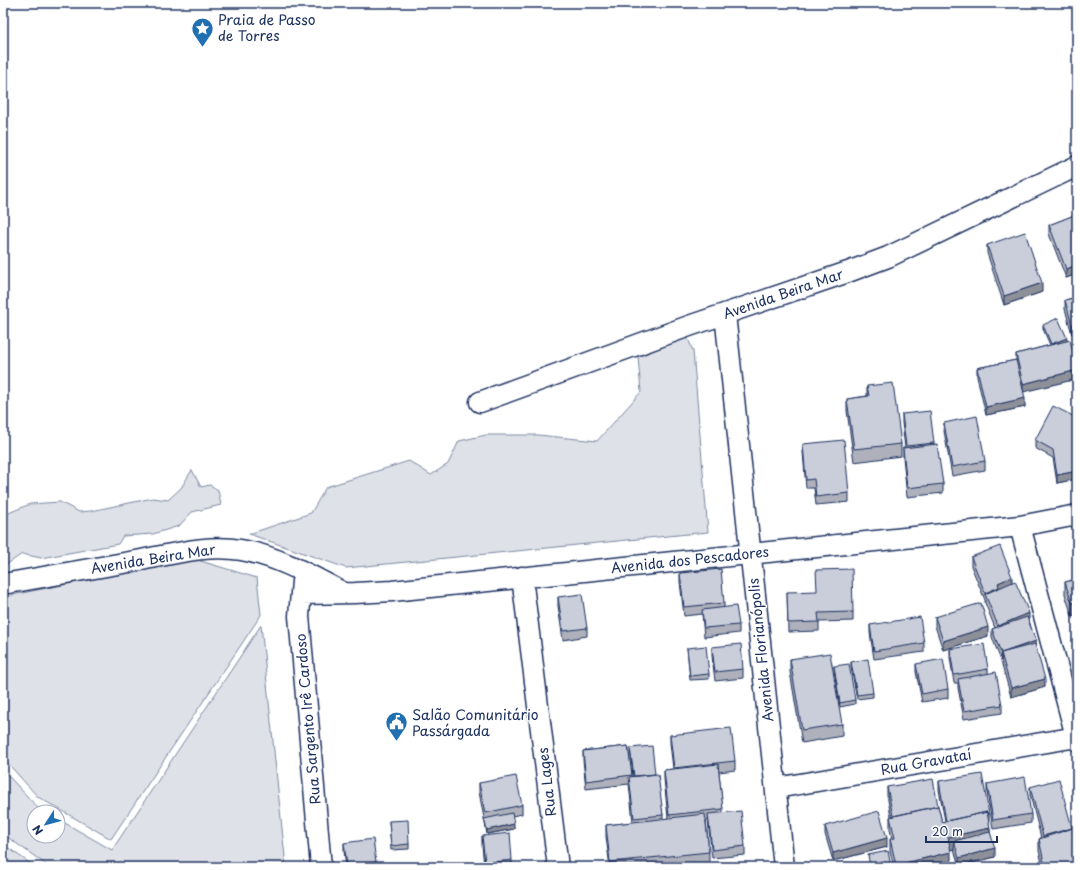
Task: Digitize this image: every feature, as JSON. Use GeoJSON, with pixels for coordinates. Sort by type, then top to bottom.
{"type":"FeatureCollection","features":[{"type":"Feature","properties":{"kind":"street","name":"Avenida Beira Mar"},"geometry":{"type":"LineString","coordinates":[[480,402],[724,314],[888,257],[1077,166]]}},
{"type":"Feature","properties":{"kind":"street","name":"Avenida Florianópolis"},"geometry":{"type":"LineString","coordinates":[[724,314],[784,867]]}},
{"type":"Feature","properties":{"kind":"street","name":"Avenida dos Pescadores"},"geometry":{"type":"LineString","coordinates":[[301,594],[392,591],[1020,526],[1077,515]]}},
{"type":"Feature","properties":{"kind":"street"},"geometry":{"type":"LineString","coordinates":[[1020,526],[1077,738]]}},
{"type":"Feature","properties":{"kind":"street","name":"Avenida Beira Mar"},"geometry":{"type":"LineString","coordinates":[[3,584],[196,550],[229,548],[271,558],[302,571],[343,593]]}},
{"type":"Feature","properties":{"kind":"street","name":"Rua Sargento Irê Cardoso"},"geometry":{"type":"LineString","coordinates":[[302,571],[300,616],[321,867]]}},
{"type":"Feature","properties":{"kind":"street","name":"Rua Lages"},"geometry":{"type":"LineString","coordinates":[[522,577],[558,867]]}},
{"type":"Feature","properties":{"kind":"street","name":"Rua Gravataí"},"geometry":{"type":"LineString","coordinates":[[776,788],[1077,738]]}},
{"type":"Feature","properties":{"kind":"shaded area"},"geometry":{"type":"Polygon","coordinates":[[[687,336],[693,351],[708,532],[346,568],[249,534],[311,513],[326,487],[409,461],[431,475],[448,464],[459,441],[486,435],[538,435],[597,441],[641,392],[638,357],[687,336]]]}},
{"type":"Feature","properties":{"kind":"shaded area"},"geometry":{"type":"Polygon","coordinates":[[[192,470],[201,487],[210,485],[218,490],[221,505],[192,512],[179,526],[153,534],[123,536],[118,544],[41,558],[22,554],[3,567],[4,515],[30,504],[60,502],[79,512],[91,511],[153,498],[168,500],[181,488],[192,470]]]}},
{"type":"Feature","properties":{"kind":"shaded area"},"geometry":{"type":"Polygon","coordinates":[[[194,559],[257,578],[261,615],[111,839],[66,813],[66,804],[50,804],[38,797],[3,758],[3,600],[12,595],[194,559]]]}},
{"type":"Feature","properties":{"kind":"shaded area"},"geometry":{"type":"Polygon","coordinates":[[[261,625],[286,867],[48,867],[3,834],[3,770],[34,804],[26,804],[26,844],[66,844],[66,824],[112,850],[261,625]]]}},
{"type":"Feature","properties":{"kind":"shaded area"},"geometry":{"type":"Polygon","coordinates":[[[3,844],[35,867],[3,867],[3,844]]]}},
{"type":"Feature","properties":{"kind":"building"},"geometry":{"type":"Polygon","coordinates":[[[1077,214],[1077,265],[1066,269],[1049,225],[1077,214]]]}},
{"type":"Feature","properties":{"kind":"building"},"geometry":{"type":"Polygon","coordinates":[[[1025,232],[1042,283],[1004,296],[987,245],[1025,232]]]}},
{"type":"Feature","properties":{"kind":"building"},"geometry":{"type":"Polygon","coordinates":[[[1077,297],[1077,324],[1072,325],[1065,300],[1077,297]]]}},
{"type":"Feature","properties":{"kind":"building"},"geometry":{"type":"Polygon","coordinates":[[[1058,318],[1067,338],[1051,344],[1043,325],[1058,318]]]}},
{"type":"Feature","properties":{"kind":"building"},"geometry":{"type":"Polygon","coordinates":[[[1070,340],[1077,370],[1023,384],[1016,354],[1070,340]]]}},
{"type":"Feature","properties":{"kind":"building"},"geometry":{"type":"Polygon","coordinates":[[[1016,360],[1025,398],[986,407],[977,368],[1016,360]]]}},
{"type":"Feature","properties":{"kind":"building"},"geometry":{"type":"Polygon","coordinates":[[[893,383],[901,444],[854,449],[847,399],[869,396],[867,386],[893,383]]]}},
{"type":"Feature","properties":{"kind":"building"},"geometry":{"type":"Polygon","coordinates":[[[1053,406],[1077,418],[1077,471],[1057,475],[1053,450],[1035,440],[1053,406]]]}},
{"type":"Feature","properties":{"kind":"building"},"geometry":{"type":"Polygon","coordinates":[[[930,411],[934,443],[906,446],[902,414],[930,411]]]}},
{"type":"Feature","properties":{"kind":"building"},"geometry":{"type":"Polygon","coordinates":[[[977,416],[985,461],[952,467],[944,423],[977,416]]]}},
{"type":"Feature","properties":{"kind":"building"},"geometry":{"type":"Polygon","coordinates":[[[844,440],[849,493],[816,497],[814,479],[806,480],[803,444],[844,440]]]}},
{"type":"Feature","properties":{"kind":"building"},"geometry":{"type":"Polygon","coordinates":[[[937,444],[943,484],[907,488],[903,448],[937,444]]]}},
{"type":"Feature","properties":{"kind":"building"},"geometry":{"type":"Polygon","coordinates":[[[1000,546],[1012,577],[998,583],[999,587],[985,593],[971,557],[1000,546]]]}},
{"type":"Feature","properties":{"kind":"building"},"geometry":{"type":"Polygon","coordinates":[[[721,569],[724,603],[684,607],[680,573],[721,569]]]}},
{"type":"Feature","properties":{"kind":"building"},"geometry":{"type":"Polygon","coordinates":[[[852,569],[853,612],[818,613],[819,622],[788,623],[787,592],[817,591],[816,570],[852,569]]]}},
{"type":"Feature","properties":{"kind":"building"},"geometry":{"type":"Polygon","coordinates":[[[1077,579],[1077,602],[1072,603],[1065,582],[1077,579]]]}},
{"type":"Feature","properties":{"kind":"building"},"geometry":{"type":"Polygon","coordinates":[[[1015,581],[1029,613],[998,626],[985,594],[1015,581]]]}},
{"type":"Feature","properties":{"kind":"building"},"geometry":{"type":"Polygon","coordinates":[[[582,594],[587,628],[563,631],[558,597],[582,594]]]}},
{"type":"Feature","properties":{"kind":"building"},"geometry":{"type":"Polygon","coordinates":[[[981,603],[988,627],[943,641],[935,617],[981,603]]]}},
{"type":"Feature","properties":{"kind":"building"},"geometry":{"type":"Polygon","coordinates":[[[736,606],[739,625],[704,628],[702,610],[736,606]]]}},
{"type":"Feature","properties":{"kind":"building"},"geometry":{"type":"Polygon","coordinates":[[[920,617],[924,643],[874,651],[870,625],[920,617]]]}},
{"type":"Feature","properties":{"kind":"building"},"geometry":{"type":"Polygon","coordinates":[[[1027,617],[1036,641],[1001,653],[992,629],[1027,617]]]}},
{"type":"Feature","properties":{"kind":"building"},"geometry":{"type":"Polygon","coordinates":[[[741,644],[743,669],[715,672],[712,647],[741,644]]]}},
{"type":"Feature","properties":{"kind":"building"},"geometry":{"type":"Polygon","coordinates":[[[984,644],[988,669],[954,675],[950,649],[984,644]]]}},
{"type":"Feature","properties":{"kind":"building"},"geometry":{"type":"Polygon","coordinates":[[[1035,644],[1045,679],[1011,688],[1001,653],[1035,644]]]}},
{"type":"Feature","properties":{"kind":"building"},"geometry":{"type":"Polygon","coordinates":[[[706,646],[709,674],[690,676],[687,648],[706,646]]]}},
{"type":"Feature","properties":{"kind":"building"},"geometry":{"type":"Polygon","coordinates":[[[830,653],[842,724],[802,730],[790,659],[830,653]]]}},
{"type":"Feature","properties":{"kind":"building"},"geometry":{"type":"Polygon","coordinates":[[[868,659],[873,693],[857,695],[851,662],[868,659]]]}},
{"type":"Feature","properties":{"kind":"building"},"geometry":{"type":"Polygon","coordinates":[[[943,659],[948,689],[922,694],[916,664],[943,659]]]}},
{"type":"Feature","properties":{"kind":"building"},"geometry":{"type":"Polygon","coordinates":[[[849,664],[855,700],[840,703],[834,666],[849,664]]]}},
{"type":"Feature","properties":{"kind":"building"},"geometry":{"type":"Polygon","coordinates":[[[996,672],[1002,705],[964,711],[958,679],[996,672]]]}},
{"type":"Feature","properties":{"kind":"building"},"geometry":{"type":"Polygon","coordinates":[[[731,728],[735,761],[674,768],[670,735],[731,728]]]}},
{"type":"Feature","properties":{"kind":"building"},"geometry":{"type":"Polygon","coordinates":[[[628,746],[632,775],[586,781],[583,751],[628,746]]]}},
{"type":"Feature","properties":{"kind":"building"},"geometry":{"type":"Polygon","coordinates":[[[652,746],[655,774],[634,776],[630,748],[652,746]]]}},
{"type":"Feature","properties":{"kind":"building"},"geometry":{"type":"Polygon","coordinates":[[[718,764],[723,809],[669,815],[664,770],[718,764]]]}},
{"type":"Feature","properties":{"kind":"building"},"geometry":{"type":"Polygon","coordinates":[[[658,774],[663,815],[634,818],[629,777],[658,774]]]}},
{"type":"Feature","properties":{"kind":"building"},"geometry":{"type":"Polygon","coordinates":[[[982,774],[989,814],[987,815],[987,812],[946,821],[939,781],[982,774]]]}},
{"type":"Feature","properties":{"kind":"building"},"geometry":{"type":"Polygon","coordinates":[[[516,776],[522,805],[485,813],[479,783],[516,776]]]}},
{"type":"Feature","properties":{"kind":"building"},"geometry":{"type":"Polygon","coordinates":[[[1025,777],[1031,814],[993,820],[987,784],[1025,777]]]}},
{"type":"Feature","properties":{"kind":"building"},"geometry":{"type":"Polygon","coordinates":[[[933,779],[938,806],[893,816],[887,787],[933,779]]]}},
{"type":"Feature","properties":{"kind":"building"},"geometry":{"type":"Polygon","coordinates":[[[1059,779],[1072,828],[1043,836],[1030,787],[1059,779]]]}},
{"type":"Feature","properties":{"kind":"building"},"geometry":{"type":"Polygon","coordinates":[[[938,806],[942,822],[987,812],[990,828],[948,837],[951,852],[896,865],[890,839],[895,838],[890,817],[938,806]]]}},
{"type":"Feature","properties":{"kind":"building"},"geometry":{"type":"Polygon","coordinates":[[[741,811],[745,846],[712,850],[708,814],[741,811]]]}},
{"type":"Feature","properties":{"kind":"building"},"geometry":{"type":"Polygon","coordinates":[[[879,811],[887,838],[833,853],[825,826],[879,811]]]}},
{"type":"Feature","properties":{"kind":"building"},"geometry":{"type":"Polygon","coordinates":[[[512,813],[514,824],[487,830],[484,819],[512,813]]]}},
{"type":"Feature","properties":{"kind":"building"},"geometry":{"type":"Polygon","coordinates":[[[705,814],[709,852],[610,862],[606,825],[705,814]]]}},
{"type":"Feature","properties":{"kind":"building"},"geometry":{"type":"Polygon","coordinates":[[[408,820],[409,844],[391,846],[389,821],[408,820]]]}},
{"type":"Feature","properties":{"kind":"building"},"geometry":{"type":"Polygon","coordinates":[[[1076,827],[1077,867],[1045,867],[1039,839],[1076,827]]]}},
{"type":"Feature","properties":{"kind":"building"},"geometry":{"type":"Polygon","coordinates":[[[990,832],[995,848],[959,858],[954,841],[990,832]]]}},
{"type":"Feature","properties":{"kind":"building"},"geometry":{"type":"Polygon","coordinates":[[[510,833],[512,860],[485,863],[482,836],[510,833]]]}},
{"type":"Feature","properties":{"kind":"building"},"geometry":{"type":"Polygon","coordinates":[[[373,839],[376,862],[347,866],[344,843],[373,839]]]}},
{"type":"Feature","properties":{"kind":"building"},"geometry":{"type":"Polygon","coordinates":[[[888,851],[891,867],[870,867],[868,855],[888,851]]]}},
{"type":"Feature","properties":{"kind":"place","name":"Praia de Passo de Torres"},"geometry":{"type":"Point","coordinates":[202,48]}},
{"type":"Feature","properties":{"kind":"place","name":"Salão Comunitário Passárgada"},"geometry":{"type":"Point","coordinates":[397,742]}}]}
